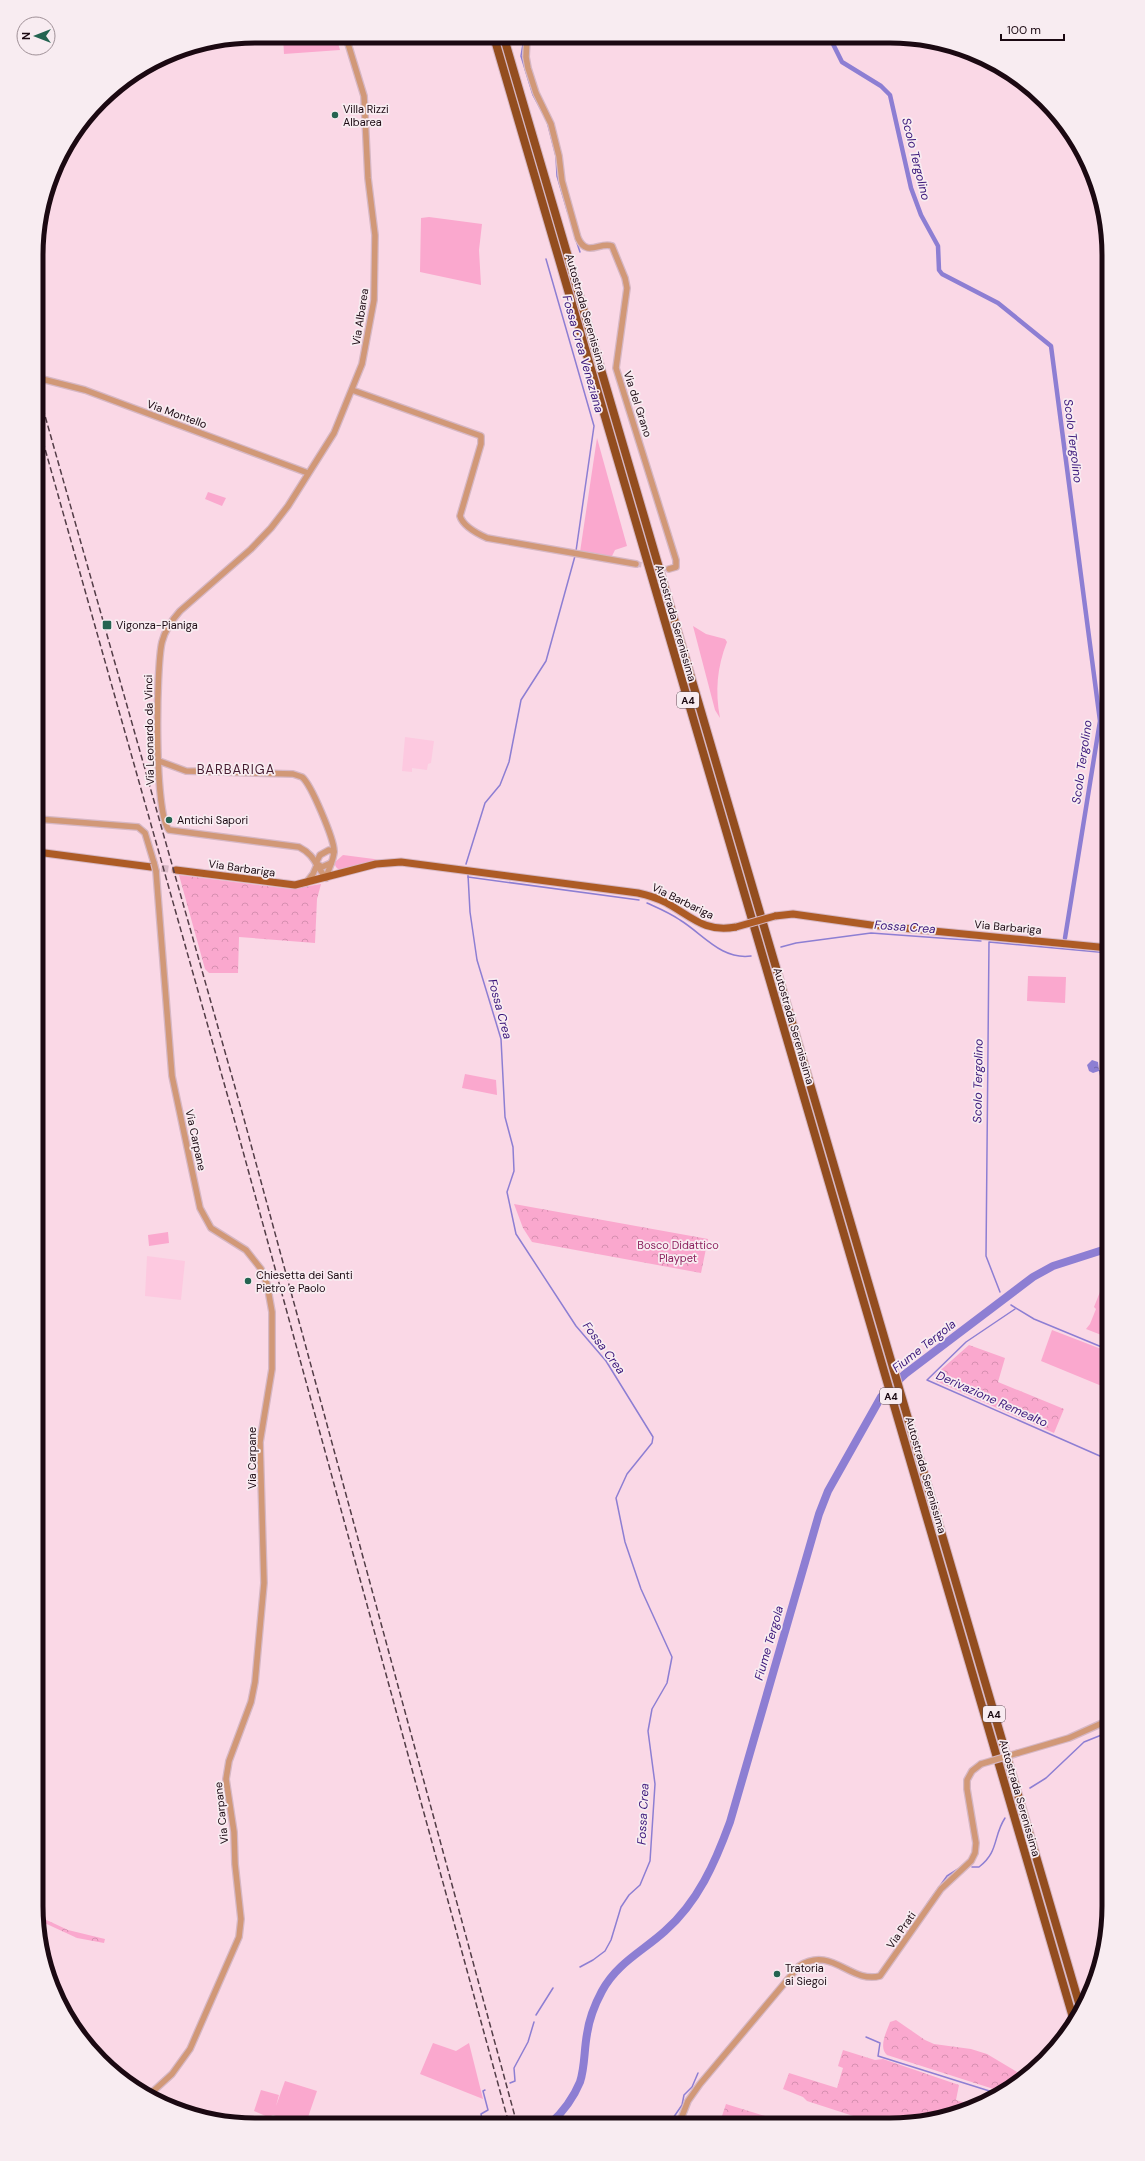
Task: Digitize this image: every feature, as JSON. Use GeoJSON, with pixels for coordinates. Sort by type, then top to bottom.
{"type":"FeatureCollection","features":[{"type":"Feature","properties":{"kind":"highway","name":"Autostrada Serenissima"},"geometry":{"type":"LineString","coordinates":[[495,43],[1072,2015]]}},
{"type":"Feature","properties":{"kind":"highway","name":"Autostrada Serenissima"},"geometry":{"type":"LineString","coordinates":[[505,43],[1079,2002]]}},
{"type":"Feature","properties":{"kind":"main road"},"geometry":{"type":"LineString","coordinates":[[43,853],[153,867]]}},
{"type":"Feature","properties":{"kind":"main road","name":"Via Barbariga"},"geometry":{"type":"LineString","coordinates":[[176,870],[281,885],[305,884],[376,864],[401,862],[638,893],[666,903],[706,926],[720,929],[736,927],[775,916],[793,914],[871,925],[1102,947]]}},
{"type":"Feature","properties":{"kind":"street","name":"Via Albarea"},"geometry":{"type":"LineString","coordinates":[[235,563],[271,528],[288,506],[334,433],[352,390],[364,354],[372,315],[375,282],[375,235],[368,178],[364,96],[348,43]]}},
{"type":"Feature","properties":{"kind":"street","name":"Via del Grano"},"geometry":{"type":"LineString","coordinates":[[527,43],[526,57],[528,68],[536,93],[551,124],[559,156],[562,181],[578,238],[582,244],[590,248],[606,245],[612,246],[625,278],[627,293],[616,368],[676,560],[676,567],[668,569]]}},
{"type":"Feature","properties":{"kind":"street","name":"Via Montello"},"geometry":{"type":"LineString","coordinates":[[43,379],[94,393],[308,473]]}},
{"type":"Feature","properties":{"kind":"street"},"geometry":{"type":"LineString","coordinates":[[352,390],[481,436],[480,452],[460,516],[464,523],[487,538],[636,564]]}},
{"type":"Feature","properties":{"kind":"street","name":"Via Leonardo da Vinci"},"geometry":{"type":"LineString","coordinates":[[235,563],[180,611],[166,632],[160,654],[157,688],[161,801],[164,821],[169,830],[299,847],[310,853],[316,865]]}},
{"type":"Feature","properties":{"kind":"street"},"geometry":{"type":"LineString","coordinates":[[159,761],[186,771],[293,774],[302,777],[307,781],[332,839],[334,852],[326,878]]}},
{"type":"Feature","properties":{"kind":"street","name":"Via Carpane"},"geometry":{"type":"LineString","coordinates":[[43,819],[138,827],[145,833],[153,867],[172,1076],[200,1208],[211,1228],[246,1250],[261,1269],[267,1284],[271,1302],[273,1342],[271,1376],[260,1442],[264,1579],[255,1682],[251,1702],[229,1761],[226,1780],[234,1832],[235,1864],[241,1919],[239,1937],[190,2049],[172,2074],[153,2092]]}},
{"type":"Feature","properties":{"kind":"street"},"geometry":{"type":"LineString","coordinates":[[305,884],[313,874],[322,853],[328,850],[334,852]]}},
{"type":"Feature","properties":{"kind":"street"},"geometry":{"type":"LineString","coordinates":[[316,865],[322,867],[331,863]]}},
{"type":"Feature","properties":{"kind":"street"},"geometry":{"type":"LineString","coordinates":[[331,863],[336,870],[344,873]]}},
{"type":"Feature","properties":{"kind":"street"},"geometry":{"type":"LineString","coordinates":[[316,865],[326,878]]}},
{"type":"Feature","properties":{"kind":"street","name":"Via Prati"},"geometry":{"type":"LineString","coordinates":[[681,2118],[688,2101],[700,2084],[799,1966],[809,1961],[828,1961],[840,1964],[864,1977],[880,1976],[942,1889],[971,1861],[975,1853],[976,1843],[968,1797],[967,1780],[972,1771],[981,1764],[1069,1738],[1102,1723]]}},
{"type":"Feature","properties":{"kind":"shaded area"},"geometry":{"type":"Polygon","coordinates":[[[405,737],[434,741],[431,763],[428,764],[427,770],[412,768],[412,772],[402,771],[405,737]]]}},
{"type":"Feature","properties":{"kind":"shaded area"},"geometry":{"type":"Polygon","coordinates":[[[147,1256],[185,1261],[181,1300],[145,1296],[147,1256]]]}},
{"type":"Feature","properties":{"kind":"green space"},"geometry":{"type":"Polygon","coordinates":[[[283,43],[338,43],[340,50],[284,54],[283,43]]]}},
{"type":"Feature","properties":{"kind":"green space"},"geometry":{"type":"Polygon","coordinates":[[[429,217],[482,224],[479,250],[481,285],[420,272],[421,218],[429,217]]]}},
{"type":"Feature","properties":{"kind":"green space"},"geometry":{"type":"Polygon","coordinates":[[[597,438],[627,546],[615,550],[611,558],[580,552],[597,438]]]}},
{"type":"Feature","properties":{"kind":"green space"},"geometry":{"type":"Polygon","coordinates":[[[208,492],[226,498],[222,506],[205,499],[208,492]]]}},
{"type":"Feature","properties":{"kind":"green space"},"geometry":{"type":"Polygon","coordinates":[[[693,626],[706,634],[725,639],[727,642],[719,670],[717,689],[720,718],[715,710],[693,626]]]}},
{"type":"Feature","properties":{"kind":"green space"},"geometry":{"type":"Polygon","coordinates":[[[343,855],[377,860],[339,870],[334,863],[343,855]]]}},
{"type":"Feature","properties":{"kind":"green space"},"geometry":{"type":"Polygon","coordinates":[[[179,875],[291,889],[321,884],[317,899],[315,943],[239,937],[238,973],[209,973],[205,969],[179,875]]]}},
{"type":"Feature","properties":{"kind":"green space"},"geometry":{"type":"Polygon","coordinates":[[[1028,976],[1066,977],[1065,1003],[1027,1001],[1028,976]]]}},
{"type":"Feature","properties":{"kind":"green space"},"geometry":{"type":"Polygon","coordinates":[[[465,1074],[496,1080],[497,1095],[462,1088],[465,1074]]]}},
{"type":"Feature","properties":{"kind":"green space","name":"Bosco Didattico Playpet"},"geometry":{"type":"Polygon","coordinates":[[[514,1204],[708,1239],[701,1273],[532,1242],[523,1228],[514,1204]]]}},
{"type":"Feature","properties":{"kind":"green space"},"geometry":{"type":"Polygon","coordinates":[[[168,1232],[169,1243],[149,1246],[148,1235],[168,1232]]]}},
{"type":"Feature","properties":{"kind":"green space"},"geometry":{"type":"Polygon","coordinates":[[[1102,1287],[1102,1335],[1086,1329],[1090,1324],[1096,1309],[1094,1307],[1102,1287]]]}},
{"type":"Feature","properties":{"kind":"green space"},"geometry":{"type":"Polygon","coordinates":[[[1052,1330],[1102,1349],[1102,1386],[1041,1361],[1052,1330]]]}},
{"type":"Feature","properties":{"kind":"green space"},"geometry":{"type":"Polygon","coordinates":[[[969,1345],[1005,1358],[998,1382],[1064,1409],[1054,1433],[936,1381],[935,1375],[969,1345]]]}},
{"type":"Feature","properties":{"kind":"green space"},"geometry":{"type":"Polygon","coordinates":[[[43,1918],[68,1930],[105,1939],[104,1943],[77,1938],[43,1922],[43,1918]]]}},
{"type":"Feature","properties":{"kind":"green space"},"geometry":{"type":"Polygon","coordinates":[[[896,2020],[925,2040],[934,2044],[971,2049],[987,2054],[1020,2073],[996,2090],[887,2055],[884,2052],[883,2043],[890,2022],[896,2020]]]}},
{"type":"Feature","properties":{"kind":"green space"},"geometry":{"type":"Polygon","coordinates":[[[433,2043],[456,2051],[469,2043],[483,2099],[420,2074],[433,2043]]]}},
{"type":"Feature","properties":{"kind":"green space"},"geometry":{"type":"Polygon","coordinates":[[[843,2050],[875,2060],[883,2059],[959,2085],[956,2100],[967,2104],[932,2114],[904,2118],[859,2118],[807,2101],[803,2097],[783,2089],[789,2073],[837,2088],[843,2068],[838,2066],[843,2050]]]}},
{"type":"Feature","properties":{"kind":"green space"},"geometry":{"type":"Polygon","coordinates":[[[285,2081],[317,2091],[308,2118],[282,2118],[273,2115],[268,2117],[254,2111],[261,2090],[279,2095],[276,2106],[285,2081]]]}},
{"type":"Feature","properties":{"kind":"green space"},"geometry":{"type":"Polygon","coordinates":[[[726,2104],[771,2118],[721,2118],[726,2104]]]}},
{"type":"Feature","properties":{"kind":"water"},"geometry":{"type":"Polygon","coordinates":[[[1092,1060],[1098,1062],[1099,1070],[1102,1070],[1102,1076],[1100,1076],[1099,1071],[1093,1073],[1089,1071],[1087,1065],[1092,1060]]]}},
{"type":"Feature","properties":{"kind":"waterway","name":"Fossa Crea Veneziana"},"geometry":{"type":"LineString","coordinates":[[523,43],[521,56],[533,95],[547,121],[556,156],[557,176],[568,213]]}},
{"type":"Feature","properties":{"kind":"waterway","name":"Scolo Tergolino"},"geometry":{"type":"LineString","coordinates":[[832,43],[842,62],[881,86],[890,95],[911,188],[921,215],[938,246],[939,270],[942,274],[998,303],[1051,346],[1100,721],[1065,938]]}},
{"type":"Feature","properties":{"kind":"waterway","name":"Fossa Crea Veneziana"},"geometry":{"type":"LineString","coordinates":[[576,240],[580,252]]}},
{"type":"Feature","properties":{"kind":"waterway","name":"Fossa Crea Veneziana"},"geometry":{"type":"LineString","coordinates":[[546,259],[594,426],[576,551]]}},
{"type":"Feature","properties":{"kind":"waterway","name":"Fossa Crea Veneziana"},"geometry":{"type":"LineString","coordinates":[[466,864],[485,803],[500,785],[509,762],[521,700],[546,661],[575,556]]}},
{"type":"Feature","properties":{"kind":"waterway","name":"Fossa Crea"},"geometry":{"type":"LineString","coordinates":[[468,875],[470,912],[477,960],[501,1039],[505,1117],[513,1147],[514,1171],[507,1192],[516,1234],[576,1326],[606,1361],[653,1437],[652,1443],[627,1474],[616,1498],[625,1542],[641,1589],[672,1657],[667,1683],[652,1709],[648,1731],[655,1784],[650,1861],[640,1885],[629,1895],[621,1907],[611,1940],[605,1951],[580,1967]]}},
{"type":"Feature","properties":{"kind":"waterway","name":"Fossa Crea"},"geometry":{"type":"LineString","coordinates":[[468,877],[639,900]]}},
{"type":"Feature","properties":{"kind":"waterway","name":"Fossa Crea"},"geometry":{"type":"LineString","coordinates":[[647,903],[676,917],[721,950],[730,954],[751,956]]}},
{"type":"Feature","properties":{"kind":"waterway","name":"Fossa Crea"},"geometry":{"type":"LineString","coordinates":[[781,947],[796,943],[871,933],[981,941]]}},
{"type":"Feature","properties":{"kind":"waterway","name":"Scolo Tergolino"},"geometry":{"type":"LineString","coordinates":[[1000,1292],[986,1256],[989,942],[1102,952]]}},
{"type":"Feature","properties":{"kind":"waterway","name":"Fiume Tergola"},"geometry":{"type":"LineString","coordinates":[[556,2118],[567,2105],[580,2082],[589,2023],[597,2001],[608,1981],[623,1965],[677,1920],[696,1895],[712,1867],[730,1822],[819,1514],[828,1491],[881,1397],[905,1374],[1033,1277],[1053,1266],[1102,1250]]}},
{"type":"Feature","properties":{"kind":"waterway"},"geometry":{"type":"LineString","coordinates":[[1011,1305],[1034,1319],[1102,1347]]}},
{"type":"Feature","properties":{"kind":"waterway","name":"Derivazione Remealto"},"geometry":{"type":"LineString","coordinates":[[1015,1309],[966,1342],[927,1380],[1102,1457]]}},
{"type":"Feature","properties":{"kind":"waterway","name":"Derivazione Remealto"},"geometry":{"type":"LineString","coordinates":[[1030,1788],[1046,1778],[1084,1742],[1102,1735]]}},
{"type":"Feature","properties":{"kind":"waterway","name":"Derivazione Remealto"},"geometry":{"type":"LineString","coordinates":[[972,1867],[979,1867],[990,1856],[1005,1818]]}},
{"type":"Feature","properties":{"kind":"waterway","name":"Derivazione Remealto"},"geometry":{"type":"LineString","coordinates":[[927,1904],[947,1876],[958,1869]]}},
{"type":"Feature","properties":{"kind":"waterway","name":"Fossa Crea"},"geometry":{"type":"LineString","coordinates":[[536,2015],[553,1988]]}},
{"type":"Feature","properties":{"kind":"waterway","name":"Fossa Crea"},"geometry":{"type":"LineString","coordinates":[[510,2083],[515,2081],[514,2068],[528,2042],[534,2022]]}},
{"type":"Feature","properties":{"kind":"waterway","name":"Derivazione Remealto"},"geometry":{"type":"LineString","coordinates":[[866,2037],[880,2043],[878,2056],[992,2092]]}},
{"type":"Feature","properties":{"kind":"waterway"},"geometry":{"type":"LineString","coordinates":[[673,2118],[682,2105],[684,2095],[692,2087],[698,2073]]}},
{"type":"Feature","properties":{"kind":"waterway","name":"Fossa Crea"},"geometry":{"type":"LineString","coordinates":[[482,2118],[481,2114],[488,2110],[483,2091],[485,2090]]}},
{"type":"Feature","properties":{"kind":"tunnel"},"geometry":{"type":"LineString","coordinates":[[636,564],[669,569]]}},
{"type":"Feature","properties":{"kind":"tunnel"},"geometry":{"type":"LineString","coordinates":[[151,867],[176,870]]}},
{"type":"Feature","properties":{"kind":"railway"},"geometry":{"type":"LineString","coordinates":[[43,409],[244,1119],[515,2118]]}},
{"type":"Feature","properties":{"kind":"railway"},"geometry":{"type":"LineString","coordinates":[[43,442],[235,1122],[507,2118]]}},
{"type":"Feature","properties":{"kind":"place","name":"Villa Rizzi Albarea"},"geometry":{"type":"Point","coordinates":[335,115]}},
{"type":"Feature","properties":{"kind":"place","name":"Vigonza-Pianiga"},"geometry":{"type":"Point","coordinates":[107,625]}},
{"type":"Feature","properties":{"kind":"place","name":"Antichi Sapori"},"geometry":{"type":"Point","coordinates":[169,820]}},
{"type":"Feature","properties":{"kind":"place","name":"Chiesetta dei Santi Pietro e Paolo"},"geometry":{"type":"Point","coordinates":[248,1281]}},
{"type":"Feature","properties":{"kind":"place","name":"Tratoria ai Siegoi"},"geometry":{"type":"Point","coordinates":[777,1974]}},
{"type":"Feature","properties":{"kind":"district","name":"BARBARIGA"},"geometry":{"type":"Point","coordinates":[236,769]}}]}
